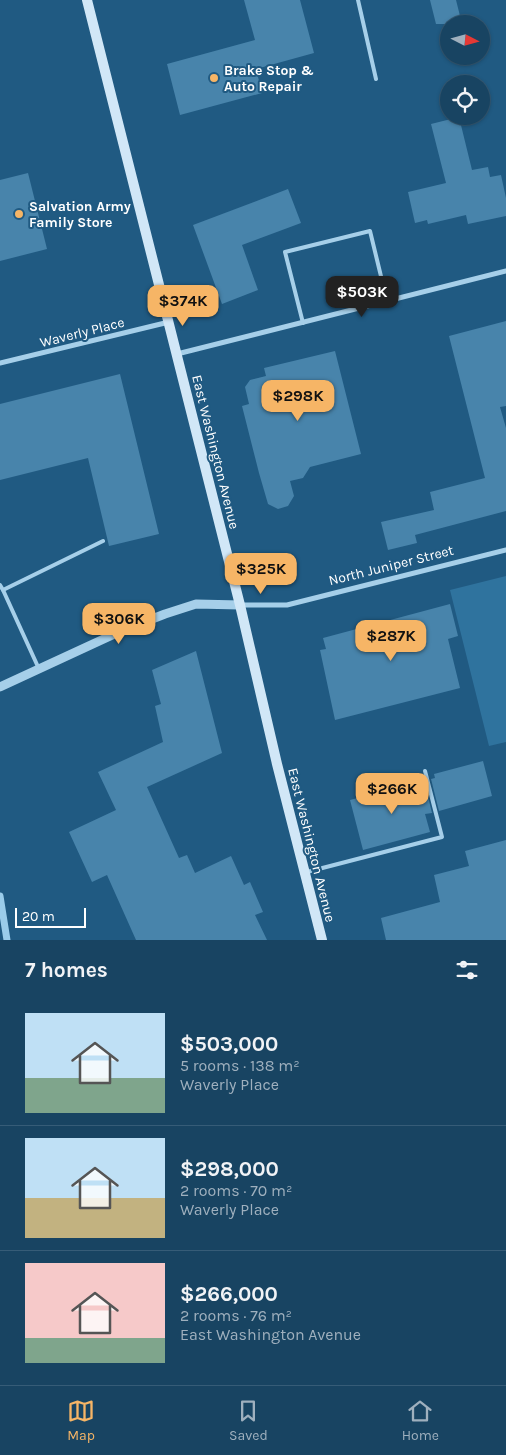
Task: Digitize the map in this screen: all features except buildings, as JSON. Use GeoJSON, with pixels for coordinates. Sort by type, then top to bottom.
{"type":"FeatureCollection","features":[{"type":"Feature","properties":{"kind":"main road","name":"East Washington Avenue"},"geometry":{"type":"LineString","coordinates":[[88,0],[322,940]]}},
{"type":"Feature","properties":{"kind":"street"},"geometry":{"type":"LineString","coordinates":[[177,354],[506,271]]}},
{"type":"Feature","properties":{"kind":"street","name":"Waverly Place"},"geometry":{"type":"LineString","coordinates":[[0,363],[169,322]]}},
{"type":"Feature","properties":{"kind":"street","name":"North Juniper Street"},"geometry":{"type":"LineString","coordinates":[[0,687],[121,631],[196,604],[287,605],[506,550]]}},
{"type":"Feature","properties":{"kind":"lane"},"geometry":{"type":"LineString","coordinates":[[358,0],[376,79]]}},
{"type":"Feature","properties":{"kind":"lane"},"geometry":{"type":"LineString","coordinates":[[302,322],[285,252],[370,230],[387,301]]}},
{"type":"Feature","properties":{"kind":"lane"},"geometry":{"type":"LineString","coordinates":[[3,590],[103,541]]}},
{"type":"Feature","properties":{"kind":"lane"},"geometry":{"type":"LineString","coordinates":[[0,585],[39,669]]}},
{"type":"Feature","properties":{"kind":"lane"},"geometry":{"type":"LineString","coordinates":[[304,873],[442,837],[424,771]]}},
{"type":"Feature","properties":{"kind":"shaded area"},"geometry":{"type":"Polygon","coordinates":[[[506,576],[506,742],[489,746],[450,590],[506,576]]]}},
{"type":"Feature","properties":{"kind":"waterway"},"geometry":{"type":"LineString","coordinates":[[0,896],[7,940]]}},
{"type":"Feature","properties":{"kind":"place","name":"Brake Stop & Auto Repair"},"geometry":{"type":"Point","coordinates":[214,78]}},
{"type":"Feature","properties":{"kind":"place","name":"Salvation Army Family Store"},"geometry":{"type":"Point","coordinates":[19,214]}}]}
